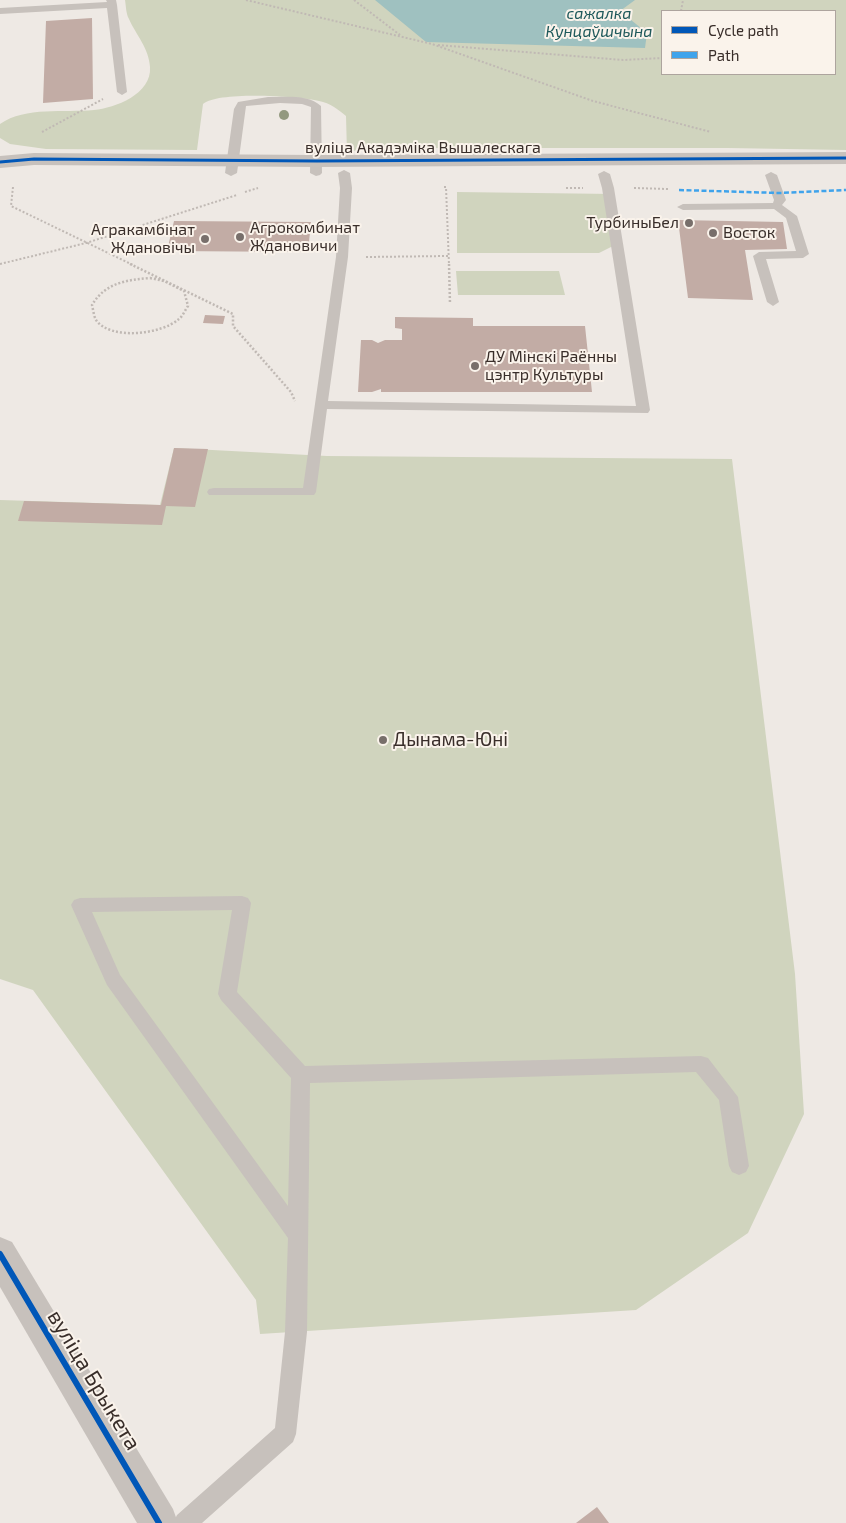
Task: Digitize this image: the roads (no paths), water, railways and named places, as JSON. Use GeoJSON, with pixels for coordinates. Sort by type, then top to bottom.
{"type":"FeatureCollection","features":[{"type":"Feature","properties":{"kind":"street","name":"вуліца Акадэміка Вышалескага"},"geometry":{"type":"LineString","coordinates":[[0,162],[34,159],[316,167],[846,158]]}},
{"type":"Feature","properties":{"kind":"street","name":"вуліца Акадэміка Вышалескага"},"geometry":{"type":"LineString","coordinates":[[0,171],[35,174],[232,166]]}},
{"type":"Feature","properties":{"kind":"street","name":"вуліца Акадэміка Вышалескага"},"geometry":{"type":"LineString","coordinates":[[316,167],[344,174],[606,181],[770,175],[846,175]]}},
{"type":"Feature","properties":{"kind":"street","name":"вуліца Брыкета"},"geometry":{"type":"LineString","coordinates":[[0,1254],[159,1523]]}},
{"type":"Feature","properties":{"kind":"lane"},"geometry":{"type":"LineString","coordinates":[[0,11],[112,2],[122,92]]}},
{"type":"Feature","properties":{"kind":"lane"},"geometry":{"type":"LineString","coordinates":[[232,166],[239,109],[242,104],[251,101],[306,102],[313,104],[317,110],[316,167]]}},
{"type":"Feature","properties":{"kind":"lane"},"geometry":{"type":"LineString","coordinates":[[214,492],[308,492],[342,257],[346,188],[344,174]]}},
{"type":"Feature","properties":{"kind":"lane"},"geometry":{"type":"LineString","coordinates":[[770,175],[780,200],[776,206]]}},
{"type":"Feature","properties":{"kind":"lane"},"geometry":{"type":"LineString","coordinates":[[320,405],[643,410],[606,181]]}},
{"type":"Feature","properties":{"kind":"lane"},"geometry":{"type":"LineString","coordinates":[[683,207],[776,206],[791,216],[803,254],[760,256],[772,302]]}},
{"type":"Feature","properties":{"kind":"lane"},"geometry":{"type":"LineString","coordinates":[[185,1523],[285,1434],[296,1332],[298,1236],[301,1075],[227,994],[242,903],[80,905],[113,980],[298,1236]]}},
{"type":"Feature","properties":{"kind":"lane"},"geometry":{"type":"LineString","coordinates":[[301,1075],[701,1064],[728,1097],[739,1166]]}},
{"type":"Feature","properties":{"kind":"water","name":"сажалка Кунцаўшчына"},"geometry":{"type":"Polygon","coordinates":[[[375,0],[635,0],[620,11],[647,33],[645,48],[426,42],[375,0]]]}},
{"type":"Feature","properties":{"kind":"place","name":"ТурбиныБел"},"geometry":{"type":"Point","coordinates":[689,223]}},
{"type":"Feature","properties":{"kind":"place","name":"Восток"},"geometry":{"type":"Point","coordinates":[713,233]}},
{"type":"Feature","properties":{"kind":"place","name":"Агрокомбинат Ждановичи"},"geometry":{"type":"Point","coordinates":[240,237]}},
{"type":"Feature","properties":{"kind":"place","name":"Агракамбінат Ждановічы"},"geometry":{"type":"Point","coordinates":[205,239]}},
{"type":"Feature","properties":{"kind":"place","name":"ДУ Мінскі Раённы цэнтр Культуры"},"geometry":{"type":"Point","coordinates":[475,366]}},
{"type":"Feature","properties":{"kind":"place","name":"Дынама-Юні"},"geometry":{"type":"Point","coordinates":[383,740]}}]}
